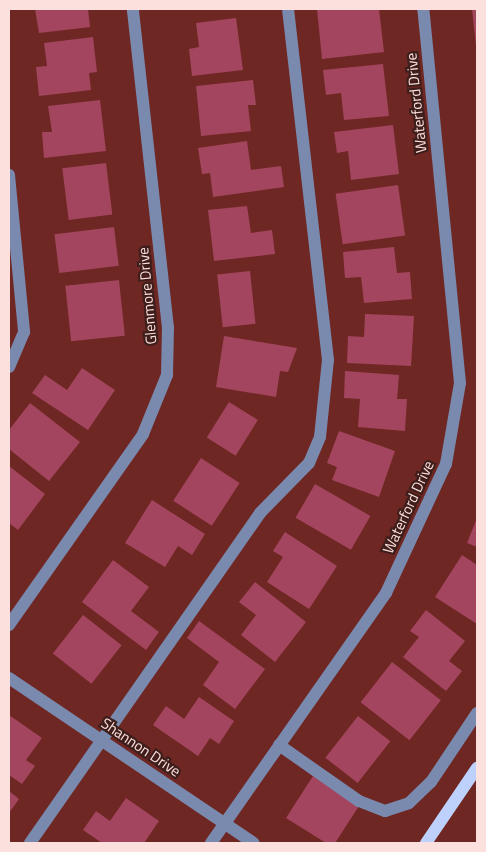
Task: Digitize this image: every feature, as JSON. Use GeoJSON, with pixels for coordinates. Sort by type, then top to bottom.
{"type":"FeatureCollection","features":[{"type":"Feature","properties":{"kind":"main road"},"geometry":{"type":"LineString","coordinates":[[426,843],[477,768]]}},
{"type":"Feature","properties":{"kind":"street","name":"Glenmore Drive"},"geometry":{"type":"LineString","coordinates":[[9,625],[143,434],[167,375],[168,328],[134,9]]}},
{"type":"Feature","properties":{"kind":"street"},"geometry":{"type":"LineString","coordinates":[[30,843],[260,513],[309,463],[320,437],[328,360],[288,9]]}},
{"type":"Feature","properties":{"kind":"street","name":"Waterford Drive"},"geometry":{"type":"LineString","coordinates":[[211,843],[386,593],[446,464],[460,382],[423,9]]}},
{"type":"Feature","properties":{"kind":"street"},"geometry":{"type":"LineString","coordinates":[[9,175],[24,332],[9,367]]}},
{"type":"Feature","properties":{"kind":"street","name":"Shannon Drive"},"geometry":{"type":"LineString","coordinates":[[9,678],[254,843]]}},
{"type":"Feature","properties":{"kind":"street"},"geometry":{"type":"LineString","coordinates":[[279,745],[359,801],[385,810],[409,803],[431,782],[477,713]]}},
{"type":"Feature","properties":{"kind":"building"},"geometry":{"type":"Polygon","coordinates":[[[35,9],[88,9],[90,27],[39,33],[35,9]]]}},
{"type":"Feature","properties":{"kind":"building"},"geometry":{"type":"Polygon","coordinates":[[[317,9],[379,9],[384,52],[322,59],[317,9]]]}},
{"type":"Feature","properties":{"kind":"building"},"geometry":{"type":"Polygon","coordinates":[[[472,9],[477,9],[477,46],[476,46],[472,9]]]}},
{"type":"Feature","properties":{"kind":"building"},"geometry":{"type":"Polygon","coordinates":[[[236,18],[243,70],[192,76],[189,49],[199,47],[196,23],[236,18]]]}},
{"type":"Feature","properties":{"kind":"building"},"geometry":{"type":"Polygon","coordinates":[[[93,37],[97,72],[89,73],[91,90],[39,96],[36,67],[47,66],[44,43],[93,37]]]}},
{"type":"Feature","properties":{"kind":"building"},"geometry":{"type":"Polygon","coordinates":[[[383,64],[389,116],[344,120],[341,93],[326,95],[323,70],[383,64]]]}},
{"type":"Feature","properties":{"kind":"building"},"geometry":{"type":"Polygon","coordinates":[[[253,80],[256,105],[248,105],[251,131],[201,136],[196,86],[253,80]]]}},
{"type":"Feature","properties":{"kind":"building"},"geometry":{"type":"Polygon","coordinates":[[[100,100],[106,151],[44,158],[42,132],[52,132],[48,106],[100,100]]]}},
{"type":"Feature","properties":{"kind":"building"},"geometry":{"type":"Polygon","coordinates":[[[393,125],[399,174],[351,180],[348,151],[337,153],[334,132],[393,125]]]}},
{"type":"Feature","properties":{"kind":"building"},"geometry":{"type":"Polygon","coordinates":[[[247,141],[251,170],[281,166],[284,187],[213,197],[210,173],[202,174],[198,148],[247,141]]]}},
{"type":"Feature","properties":{"kind":"building"},"geometry":{"type":"Polygon","coordinates":[[[106,163],[112,215],[69,220],[62,168],[106,163]]]}},
{"type":"Feature","properties":{"kind":"building"},"geometry":{"type":"Polygon","coordinates":[[[398,185],[405,236],[343,244],[336,194],[398,185]]]}},
{"type":"Feature","properties":{"kind":"building"},"geometry":{"type":"Polygon","coordinates":[[[247,206],[251,233],[272,230],[275,254],[214,261],[208,210],[247,206]]]}},
{"type":"Feature","properties":{"kind":"building"},"geometry":{"type":"Polygon","coordinates":[[[114,227],[119,266],[59,273],[54,234],[114,227]]]}},
{"type":"Feature","properties":{"kind":"building"},"geometry":{"type":"Polygon","coordinates":[[[394,247],[397,273],[410,272],[412,299],[364,303],[361,277],[345,278],[343,252],[394,247]]]}},
{"type":"Feature","properties":{"kind":"building"},"geometry":{"type":"Polygon","coordinates":[[[250,271],[256,324],[223,327],[217,274],[250,271]]]}},
{"type":"Feature","properties":{"kind":"building"},"geometry":{"type":"Polygon","coordinates":[[[119,280],[125,336],[71,341],[65,286],[119,280]]]}},
{"type":"Feature","properties":{"kind":"building"},"geometry":{"type":"Polygon","coordinates":[[[365,314],[414,316],[411,366],[347,363],[348,336],[364,337],[365,314]]]}},
{"type":"Feature","properties":{"kind":"building"},"geometry":{"type":"Polygon","coordinates":[[[224,336],[297,348],[288,372],[280,371],[276,397],[216,387],[224,336]]]}},
{"type":"Feature","properties":{"kind":"building"},"geometry":{"type":"Polygon","coordinates":[[[82,368],[115,390],[88,430],[32,393],[45,375],[67,390],[82,368]]]}},
{"type":"Feature","properties":{"kind":"building"},"geometry":{"type":"Polygon","coordinates":[[[345,371],[399,375],[397,399],[407,399],[405,431],[358,427],[360,399],[344,398],[345,371]]]}},
{"type":"Feature","properties":{"kind":"building"},"geometry":{"type":"Polygon","coordinates":[[[229,402],[258,420],[236,456],[207,438],[229,402]]]}},
{"type":"Feature","properties":{"kind":"building"},"geometry":{"type":"Polygon","coordinates":[[[30,403],[80,442],[49,481],[9,449],[9,430],[30,403]]]}},
{"type":"Feature","properties":{"kind":"building"},"geometry":{"type":"Polygon","coordinates":[[[339,431],[395,451],[379,497],[332,480],[337,467],[327,463],[339,431]]]}},
{"type":"Feature","properties":{"kind":"building"},"geometry":{"type":"Polygon","coordinates":[[[201,458],[240,483],[212,526],[173,501],[201,458]]]}},
{"type":"Feature","properties":{"kind":"building"},"geometry":{"type":"Polygon","coordinates":[[[9,466],[45,494],[18,530],[9,523],[9,466]]]}},
{"type":"Feature","properties":{"kind":"building"},"geometry":{"type":"Polygon","coordinates":[[[315,484],[370,516],[351,550],[296,518],[315,484]]]}},
{"type":"Feature","properties":{"kind":"building"},"geometry":{"type":"Polygon","coordinates":[[[152,500],[205,534],[192,555],[178,546],[165,567],[125,543],[152,500]]]}},
{"type":"Feature","properties":{"kind":"building"},"geometry":{"type":"Polygon","coordinates":[[[477,518],[477,547],[467,543],[477,518]]]}},
{"type":"Feature","properties":{"kind":"building"},"geometry":{"type":"Polygon","coordinates":[[[285,532],[337,566],[309,609],[267,582],[283,557],[273,551],[285,532]]]}},
{"type":"Feature","properties":{"kind":"building"},"geometry":{"type":"Polygon","coordinates":[[[462,555],[477,565],[477,624],[435,597],[462,555]]]}},
{"type":"Feature","properties":{"kind":"building"},"geometry":{"type":"Polygon","coordinates":[[[113,560],[149,587],[131,611],[159,632],[146,650],[82,602],[113,560]]]}},
{"type":"Feature","properties":{"kind":"building"},"geometry":{"type":"Polygon","coordinates":[[[255,582],[306,622],[275,662],[241,635],[256,615],[239,602],[255,582]]]}},
{"type":"Feature","properties":{"kind":"building"},"geometry":{"type":"Polygon","coordinates":[[[426,610],[465,641],[449,661],[462,671],[446,691],[403,657],[419,637],[410,631],[426,610]]]}},
{"type":"Feature","properties":{"kind":"building"},"geometry":{"type":"Polygon","coordinates":[[[83,615],[122,645],[91,684],[53,654],[83,615]]]}},
{"type":"Feature","properties":{"kind":"building"},"geometry":{"type":"Polygon","coordinates":[[[199,621],[265,669],[235,709],[203,685],[219,662],[187,638],[199,621]]]}},
{"type":"Feature","properties":{"kind":"building"},"geometry":{"type":"Polygon","coordinates":[[[392,662],[441,700],[409,740],[361,702],[392,662]]]}},
{"type":"Feature","properties":{"kind":"building"},"geometry":{"type":"Polygon","coordinates":[[[199,697],[234,721],[219,744],[210,738],[198,756],[153,725],[166,706],[184,719],[199,697]]]}},
{"type":"Feature","properties":{"kind":"building"},"geometry":{"type":"Polygon","coordinates":[[[9,715],[42,738],[26,760],[35,766],[22,784],[9,775],[9,715]]]}},
{"type":"Feature","properties":{"kind":"building"},"geometry":{"type":"Polygon","coordinates":[[[358,716],[390,741],[358,783],[325,758],[358,716]]]}},
{"type":"Feature","properties":{"kind":"building"},"geometry":{"type":"Polygon","coordinates":[[[313,776],[359,806],[335,843],[326,843],[286,818],[313,776]]]}},
{"type":"Feature","properties":{"kind":"building"},"geometry":{"type":"Polygon","coordinates":[[[9,791],[19,799],[9,813],[9,791]]]}},
{"type":"Feature","properties":{"kind":"building"},"geometry":{"type":"Polygon","coordinates":[[[126,798],[159,821],[144,843],[102,843],[83,830],[96,811],[110,821],[126,798]]]}}]}
